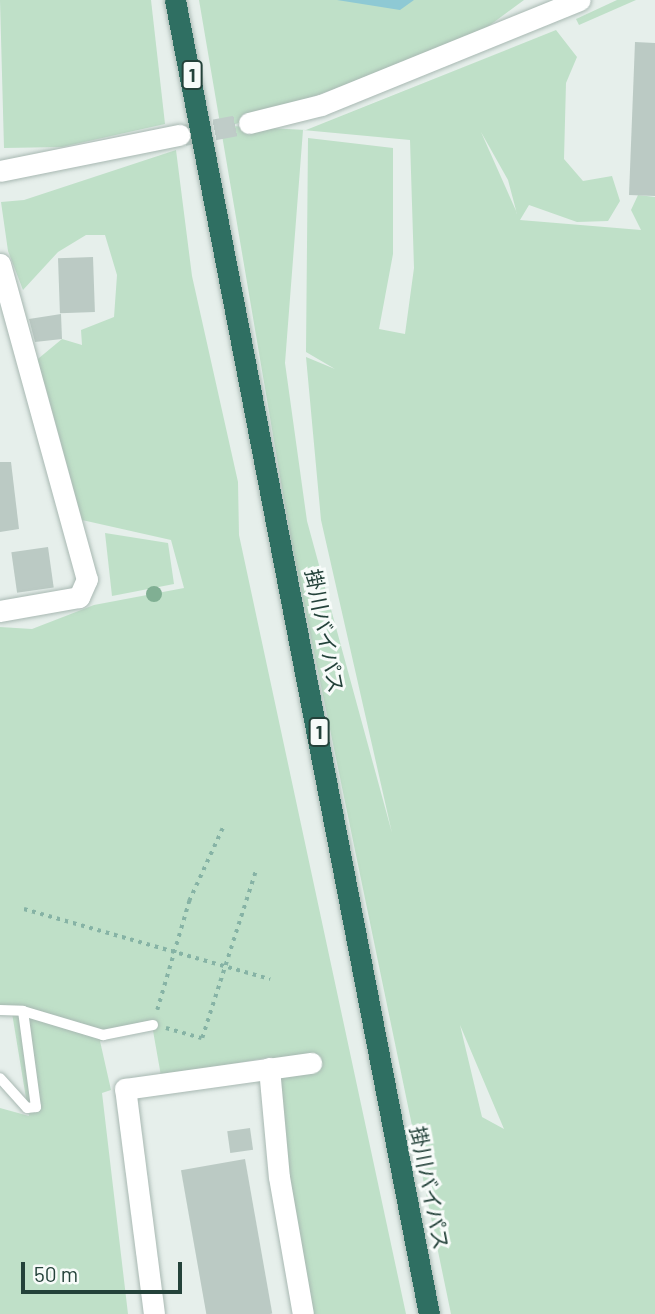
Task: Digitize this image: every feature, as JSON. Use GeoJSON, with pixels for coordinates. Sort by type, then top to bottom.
{"type":"FeatureCollection","features":[{"type":"Feature","properties":{"kind":"highway","name":"掛川バイパス"},"geometry":{"type":"LineString","coordinates":[[176,0],[429,1314]]}},
{"type":"Feature","properties":{"kind":"street"},"geometry":{"type":"LineString","coordinates":[[249,123],[321,105],[580,0]]}},
{"type":"Feature","properties":{"kind":"street"},"geometry":{"type":"LineString","coordinates":[[0,171],[179,135]]}},
{"type":"Feature","properties":{"kind":"street"},"geometry":{"type":"LineString","coordinates":[[0,264],[5,316],[87,579],[79,597],[0,611]]}},
{"type":"Feature","properties":{"kind":"street"},"geometry":{"type":"LineString","coordinates":[[154,1314],[125,1089],[311,1063]]}},
{"type":"Feature","properties":{"kind":"street"},"geometry":{"type":"LineString","coordinates":[[269,1068],[279,1177],[303,1314]]}},
{"type":"Feature","properties":{"kind":"lane"},"geometry":{"type":"LineString","coordinates":[[0,1010],[23,1011],[103,1035],[153,1025]]}},
{"type":"Feature","properties":{"kind":"lane"},"geometry":{"type":"LineString","coordinates":[[0,1077],[27,1108],[36,1107],[23,1011]]}},
{"type":"Feature","properties":{"kind":"path"},"geometry":{"type":"LineString","coordinates":[[224,825],[189,901],[153,1025],[202,1038],[256,870]]}},
{"type":"Feature","properties":{"kind":"path"},"geometry":{"type":"LineString","coordinates":[[24,909],[270,979]]}},
{"type":"Feature","properties":{"kind":"green space"},"geometry":{"type":"Polygon","coordinates":[[[0,0],[151,0],[165,124],[62,147],[4,148],[0,0]]]}},
{"type":"Feature","properties":{"kind":"green space"},"geometry":{"type":"Polygon","coordinates":[[[199,0],[524,0],[467,42],[230,126],[306,130],[556,30],[577,57],[566,83],[564,159],[583,181],[612,176],[620,201],[608,221],[577,222],[529,205],[520,220],[641,230],[631,210],[638,195],[655,197],[655,1314],[451,1314],[291,541],[199,0]],[[303,130],[285,363],[307,521],[392,833],[321,520],[306,357],[335,369],[306,352],[308,138],[393,148],[393,254],[379,329],[405,334],[414,268],[410,140],[303,130]],[[481,132],[516,212],[508,180],[481,132]],[[460,1025],[482,1117],[504,1129],[460,1025]]]}},
{"type":"Feature","properties":{"kind":"green space"},"geometry":{"type":"Polygon","coordinates":[[[617,0],[636,0],[579,25],[576,19],[617,0]]]}},
{"type":"Feature","properties":{"kind":"green space"},"geometry":{"type":"Polygon","coordinates":[[[176,150],[192,276],[238,482],[239,535],[406,1314],[311,1314],[271,1086],[272,1057],[161,1076],[152,1025],[100,1041],[111,1090],[102,1093],[128,1314],[0,1314],[0,1108],[29,1116],[12,1013],[0,1014],[0,627],[32,629],[94,605],[184,588],[171,540],[82,520],[45,385],[33,363],[62,339],[82,345],[81,330],[114,317],[117,275],[105,235],[86,235],[58,252],[23,290],[8,251],[1,202],[24,200],[176,150]]]}},
{"type":"Feature","properties":{"kind":"green space"},"geometry":{"type":"Polygon","coordinates":[[[105,533],[168,543],[174,584],[112,596],[105,533]]]}},
{"type":"Feature","properties":{"kind":"water"},"geometry":{"type":"Polygon","coordinates":[[[337,0],[414,0],[400,10],[337,0]]]}},
{"type":"Feature","properties":{"kind":"building"},"geometry":{"type":"Polygon","coordinates":[[[635,42],[655,43],[655,196],[629,195],[635,42]]]}},
{"type":"Feature","properties":{"kind":"building"},"geometry":{"type":"Polygon","coordinates":[[[93,257],[95,312],[60,313],[58,258],[93,257]]]}},
{"type":"Feature","properties":{"kind":"building"},"geometry":{"type":"Polygon","coordinates":[[[61,314],[62,339],[35,342],[29,319],[61,314]]]}},
{"type":"Feature","properties":{"kind":"building"},"geometry":{"type":"Polygon","coordinates":[[[0,462],[11,462],[19,529],[0,532],[0,462]]]}},
{"type":"Feature","properties":{"kind":"building"},"geometry":{"type":"Polygon","coordinates":[[[48,547],[54,588],[17,593],[11,552],[48,547]]]}},
{"type":"Feature","properties":{"kind":"building"},"geometry":{"type":"Polygon","coordinates":[[[250,1128],[253,1150],[230,1153],[227,1131],[250,1128]]]}},
{"type":"Feature","properties":{"kind":"building"},"geometry":{"type":"Polygon","coordinates":[[[245,1159],[272,1314],[206,1314],[181,1170],[245,1159]]]}},
{"type":"Feature","properties":{"kind":"tunnel"},"geometry":{"type":"LineString","coordinates":[[184,135],[249,123]]}}]}
